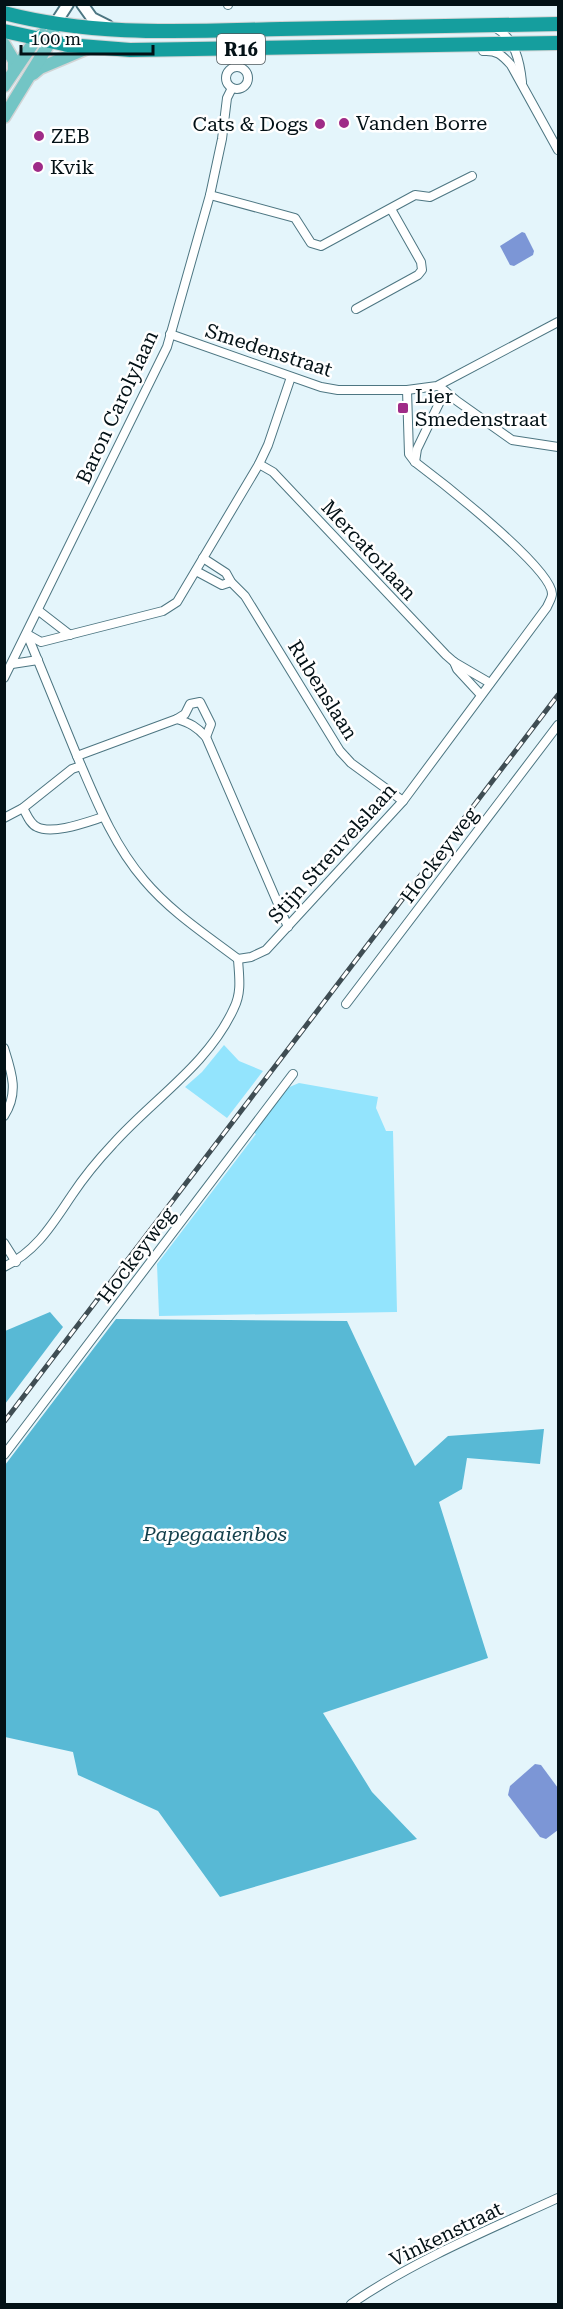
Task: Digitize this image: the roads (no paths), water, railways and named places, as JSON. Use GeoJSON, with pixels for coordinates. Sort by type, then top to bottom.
{"type":"FeatureCollection","features":[{"type":"Feature","properties":{"kind":"highway","name":"R16"},"geometry":{"type":"LineString","coordinates":[[4,13],[55,24],[117,30],[193,32],[558,24]]}},
{"type":"Feature","properties":{"kind":"highway","name":"R16"},"geometry":{"type":"LineString","coordinates":[[4,31],[90,47],[194,50],[558,43]]}},
{"type":"Feature","properties":{"kind":"main road"},"geometry":{"type":"LineString","coordinates":[[4,86],[14,71],[55,24]]}},
{"type":"Feature","properties":{"kind":"main road"},"geometry":{"type":"LineString","coordinates":[[4,117],[30,76],[43,40]]}},
{"type":"Feature","properties":{"kind":"main road"},"geometry":{"type":"LineString","coordinates":[[4,44],[14,61],[14,71]]}},
{"type":"Feature","properties":{"kind":"main road"},"geometry":{"type":"LineString","coordinates":[[30,76],[40,68],[90,47]]}},
{"type":"Feature","properties":{"kind":"street"},"geometry":{"type":"LineString","coordinates":[[55,24],[68,4]]}},
{"type":"Feature","properties":{"kind":"street"},"geometry":{"type":"LineString","coordinates":[[82,4],[96,21],[117,30]]}},
{"type":"Feature","properties":{"kind":"street"},"geometry":{"type":"LineString","coordinates":[[493,26],[506,34],[518,58],[522,84]]}},
{"type":"Feature","properties":{"kind":"street"},"geometry":{"type":"LineString","coordinates":[[518,58],[531,43]]}},
{"type":"Feature","properties":{"kind":"street"},"geometry":{"type":"LineString","coordinates":[[467,44],[483,51],[493,50],[501,54],[511,65],[558,150]]}},
{"type":"Feature","properties":{"kind":"street","name":"Baron Carolylaan"},"geometry":{"type":"LineString","coordinates":[[4,678],[39,611],[167,346],[210,195],[219,157],[227,98],[232,88]]}},
{"type":"Feature","properties":{"kind":"street"},"geometry":{"type":"LineString","coordinates":[[210,195],[295,218],[311,243],[321,246],[415,195],[430,197],[472,176]]}},
{"type":"Feature","properties":{"kind":"street"},"geometry":{"type":"LineString","coordinates":[[356,309],[418,275],[422,270],[421,262],[391,209]]}},
{"type":"Feature","properties":{"kind":"street","name":"Smedenstraat"},"geometry":{"type":"LineString","coordinates":[[170,334],[321,387],[338,390],[407,390],[442,388],[558,322]]}},
{"type":"Feature","properties":{"kind":"street"},"geometry":{"type":"LineString","coordinates":[[27,634],[41,642],[169,609],[177,602],[259,464],[268,445],[291,377]]}},
{"type":"Feature","properties":{"kind":"street"},"geometry":{"type":"LineString","coordinates":[[415,462],[417,449],[442,388],[512,440],[558,447]]}},
{"type":"Feature","properties":{"kind":"street"},"geometry":{"type":"LineString","coordinates":[[407,390],[409,454],[415,462]]}},
{"type":"Feature","properties":{"kind":"street","name":"Stijn Streuvelslaan"},"geometry":{"type":"LineString","coordinates":[[238,959],[251,957],[266,950],[403,801],[547,607],[552,594],[548,583],[513,544],[479,513],[415,462]]}},
{"type":"Feature","properties":{"kind":"street","name":"Mercatorlaan"},"geometry":{"type":"LineString","coordinates":[[259,464],[273,472],[454,662],[490,683]]}},
{"type":"Feature","properties":{"kind":"street","name":"Rubenslaan"},"geometry":{"type":"LineString","coordinates":[[203,558],[226,573],[231,582],[245,596],[340,751],[351,763],[403,801]]}},
{"type":"Feature","properties":{"kind":"street"},"geometry":{"type":"LineString","coordinates":[[196,571],[222,585],[231,582]]}},
{"type":"Feature","properties":{"kind":"street"},"geometry":{"type":"LineString","coordinates":[[39,611],[70,635]]}},
{"type":"Feature","properties":{"kind":"street"},"geometry":{"type":"LineString","coordinates":[[4,1267],[16,1262],[40,1240],[88,1173],[131,1124],[184,1076],[213,1045],[240,994],[238,959],[188,923],[151,889],[121,850],[103,817],[27,634]]}},
{"type":"Feature","properties":{"kind":"street"},"geometry":{"type":"LineString","coordinates":[[12,664],[38,660]]}},
{"type":"Feature","properties":{"kind":"street","name":"Mercatorlaan"},"geometry":{"type":"LineString","coordinates":[[454,662],[457,669],[481,694]]}},
{"type":"Feature","properties":{"kind":"street"},"geometry":{"type":"LineString","coordinates":[[77,756],[177,719],[185,714],[190,704],[200,702],[211,724],[206,737]]}},
{"type":"Feature","properties":{"kind":"street"},"geometry":{"type":"LineString","coordinates":[[177,719],[191,723],[206,737],[288,927]]}},
{"type":"Feature","properties":{"kind":"street","name":"Hockeyweg"},"geometry":{"type":"LineString","coordinates":[[346,1004],[558,725]]}},
{"type":"Feature","properties":{"kind":"street"},"geometry":{"type":"LineString","coordinates":[[4,818],[23,808],[72,769],[81,766]]}},
{"type":"Feature","properties":{"kind":"street"},"geometry":{"type":"LineString","coordinates":[[23,808],[31,823],[46,830],[72,826],[103,817]]}},
{"type":"Feature","properties":{"kind":"street"},"geometry":{"type":"LineString","coordinates":[[4,1048],[14,1085],[13,1097],[4,1116]]}},
{"type":"Feature","properties":{"kind":"street","name":"Hockeyweg"},"geometry":{"type":"LineString","coordinates":[[4,1455],[293,1074]]}},
{"type":"Feature","properties":{"kind":"street"},"geometry":{"type":"LineString","coordinates":[[4,1243],[16,1262]]}},
{"type":"Feature","properties":{"kind":"street","name":"Vinkenstraat"},"geometry":{"type":"LineString","coordinates":[[351,2304],[428,2258],[558,2198]]}},
{"type":"Feature","properties":{"kind":"railway"},"geometry":{"type":"LineString","coordinates":[[4,1422],[558,695]]}},
{"type":"Feature","properties":{"kind":"place","name":"Vanden Borre"},"geometry":{"type":"Point","coordinates":[344,123]}},
{"type":"Feature","properties":{"kind":"place","name":"Cats & Dogs"},"geometry":{"type":"Point","coordinates":[320,124]}},
{"type":"Feature","properties":{"kind":"place","name":"ZEB"},"geometry":{"type":"Point","coordinates":[39,136]}},
{"type":"Feature","properties":{"kind":"place","name":"Kvik"},"geometry":{"type":"Point","coordinates":[38,167]}},
{"type":"Feature","properties":{"kind":"place","name":"Lier Smedenstraat"},"geometry":{"type":"Point","coordinates":[403,408]}},
{"type":"Feature","properties":{"kind":"park label","name":"Papegaaienbos"},"geometry":{"type":"Point","coordinates":[215,1534]}}]}
